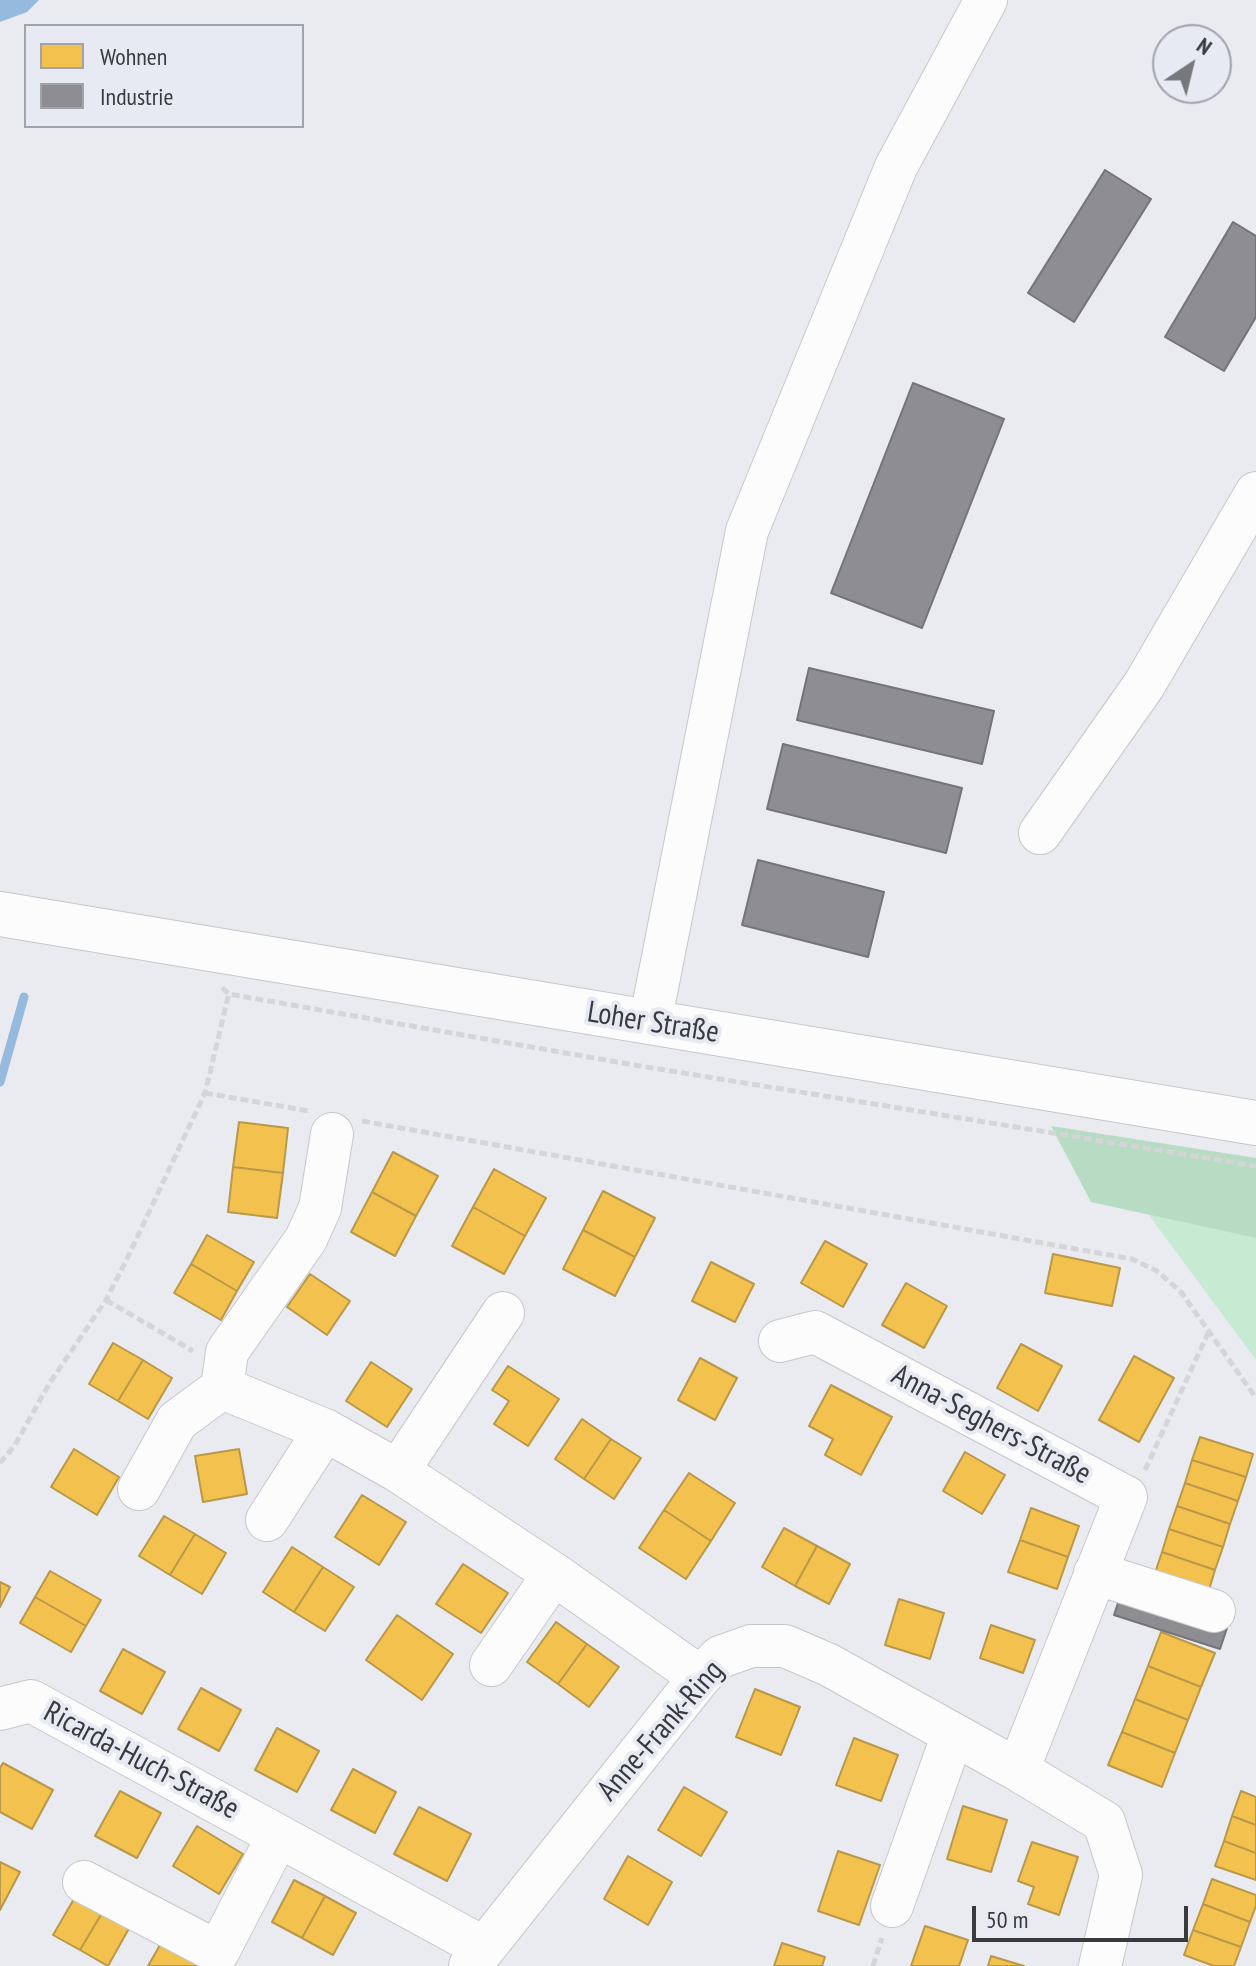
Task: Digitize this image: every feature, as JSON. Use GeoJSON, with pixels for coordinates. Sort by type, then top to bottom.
{"type":"FeatureCollection","features":[{"type":"Feature","properties":{"kind":"main road","name":"Loher Straße"},"geometry":{"type":"LineString","coordinates":[[0,914],[50,922],[229,973],[650,1023],[1256,1123]]}},
{"type":"Feature","properties":{"kind":"street"},"geometry":{"type":"LineString","coordinates":[[650,1023],[747,531],[896,167],[986,0]]}},
{"type":"Feature","properties":{"kind":"street"},"geometry":{"type":"LineString","coordinates":[[1040,833],[1144,685],[1256,493]]}},
{"type":"Feature","properties":{"kind":"street"},"geometry":{"type":"LineString","coordinates":[[139,1489],[177,1421],[222,1388],[227,1352],[306,1239],[320,1208],[336,1122]]}},
{"type":"Feature","properties":{"kind":"street"},"geometry":{"type":"LineString","coordinates":[[398,1471],[503,1313]]}},
{"type":"Feature","properties":{"kind":"street","name":"Anna-Seghers-Straße"},"geometry":{"type":"LineString","coordinates":[[780,1341],[815,1332],[1126,1497],[1018,1770]]}},
{"type":"Feature","properties":{"kind":"street"},"geometry":{"type":"LineString","coordinates":[[222,1388],[325,1430],[398,1471],[554,1574],[700,1677]]}},
{"type":"Feature","properties":{"kind":"street"},"geometry":{"type":"LineString","coordinates":[[267,1520],[325,1430]]}},
{"type":"Feature","properties":{"kind":"street"},"geometry":{"type":"LineString","coordinates":[[1095,1573],[1214,1611]]}},
{"type":"Feature","properties":{"kind":"street"},"geometry":{"type":"LineString","coordinates":[[491,1665],[554,1574]]}},
{"type":"Feature","properties":{"kind":"street","name":"Anne-Frank-Ring"},"geometry":{"type":"LineString","coordinates":[[477,1957],[700,1677],[720,1657],[741,1649],[785,1646],[829,1665],[1018,1770],[1104,1822],[1121,1875],[1112,1963]]}},
{"type":"Feature","properties":{"kind":"street","name":"Ricarda-Huch-Straße"},"geometry":{"type":"LineString","coordinates":[[0,1709],[31,1701],[278,1836],[477,1957]]}},
{"type":"Feature","properties":{"kind":"street"},"geometry":{"type":"LineString","coordinates":[[892,1906],[953,1734]]}},
{"type":"Feature","properties":{"kind":"street"},"geometry":{"type":"LineString","coordinates":[[84,1882],[218,1952],[278,1836]]}},
{"type":"Feature","properties":{"kind":"path"},"geometry":{"type":"LineString","coordinates":[[0,1463],[15,1445],[49,1384],[106,1300],[205,1093],[229,973],[640,1066],[1256,1166]]}},
{"type":"Feature","properties":{"kind":"path"},"geometry":{"type":"LineString","coordinates":[[205,1093],[336,1122],[1132,1259],[1157,1271],[1181,1292],[1256,1398]]}},
{"type":"Feature","properties":{"kind":"path"},"geometry":{"type":"LineString","coordinates":[[106,1300],[206,1358],[222,1388]]}},
{"type":"Feature","properties":{"kind":"path"},"geometry":{"type":"LineString","coordinates":[[1126,1497],[1141,1480],[1209,1331]]}},
{"type":"Feature","properties":{"kind":"green space"},"geometry":{"type":"Polygon","coordinates":[[[1051,1126],[1256,1158],[1256,1238],[1091,1202],[1051,1126]]]}},
{"type":"Feature","properties":{"kind":"green space"},"geometry":{"type":"Polygon","coordinates":[[[1148,1214],[1256,1238],[1256,1360],[1148,1214]]]}},
{"type":"Feature","properties":{"kind":"water"},"geometry":{"type":"Polygon","coordinates":[[[0,0],[39,0],[27,12],[0,22],[0,0]]]}},
{"type":"Feature","properties":{"kind":"building: Wohnen"},"geometry":{"type":"Polygon","coordinates":[[[239,1122],[288,1128],[283,1173],[233,1167],[239,1122]]]}},
{"type":"Feature","properties":{"kind":"building: Wohnen"},"geometry":{"type":"Polygon","coordinates":[[[393,1152],[438,1176],[416,1216],[372,1192],[393,1152]]]}},
{"type":"Feature","properties":{"kind":"building: Wohnen"},"geometry":{"type":"Polygon","coordinates":[[[233,1167],[283,1173],[277,1218],[228,1212],[233,1167]]]}},
{"type":"Feature","properties":{"kind":"building: Wohnen"},"geometry":{"type":"Polygon","coordinates":[[[494,1169],[546,1198],[525,1236],[473,1207],[494,1169]]]}},
{"type":"Feature","properties":{"kind":"building: Wohnen"},"geometry":{"type":"Polygon","coordinates":[[[603,1191],[655,1218],[635,1257],[583,1230],[603,1191]]]}},
{"type":"Feature","properties":{"kind":"building: Wohnen"},"geometry":{"type":"Polygon","coordinates":[[[372,1192],[416,1216],[395,1256],[351,1232],[372,1192]]]}},
{"type":"Feature","properties":{"kind":"building: Wohnen"},"geometry":{"type":"Polygon","coordinates":[[[473,1207],[525,1236],[504,1274],[452,1246],[473,1207]]]}},
{"type":"Feature","properties":{"kind":"building: Wohnen"},"geometry":{"type":"Polygon","coordinates":[[[583,1230],[635,1257],[615,1296],[563,1269],[583,1230]]]}},
{"type":"Feature","properties":{"kind":"building: Wohnen"},"geometry":{"type":"Polygon","coordinates":[[[207,1235],[254,1262],[237,1291],[191,1264],[207,1235]]]}},
{"type":"Feature","properties":{"kind":"building: Wohnen"},"geometry":{"type":"Polygon","coordinates":[[[825,1241],[867,1264],[843,1307],[801,1283],[825,1241]]]}},
{"type":"Feature","properties":{"kind":"building: Wohnen"},"geometry":{"type":"Polygon","coordinates":[[[1053,1254],[1120,1268],[1112,1306],[1045,1293],[1053,1254]]]}},
{"type":"Feature","properties":{"kind":"building: Wohnen"},"geometry":{"type":"Polygon","coordinates":[[[711,1262],[754,1284],[735,1322],[692,1301],[711,1262]]]}},
{"type":"Feature","properties":{"kind":"building: Wohnen"},"geometry":{"type":"Polygon","coordinates":[[[191,1264],[237,1291],[221,1320],[174,1293],[191,1264]]]}},
{"type":"Feature","properties":{"kind":"building: Wohnen"},"geometry":{"type":"Polygon","coordinates":[[[310,1274],[350,1301],[327,1335],[287,1307],[310,1274]]]}},
{"type":"Feature","properties":{"kind":"building: Wohnen"},"geometry":{"type":"Polygon","coordinates":[[[906,1283],[947,1306],[924,1348],[882,1325],[906,1283]]]}},
{"type":"Feature","properties":{"kind":"building: Wohnen"},"geometry":{"type":"Polygon","coordinates":[[[113,1343],[143,1360],[118,1401],[89,1384],[113,1343]]]}},
{"type":"Feature","properties":{"kind":"building: Wohnen"},"geometry":{"type":"Polygon","coordinates":[[[1021,1344],[1062,1366],[1038,1411],[997,1388],[1021,1344]]]}},
{"type":"Feature","properties":{"kind":"building: Wohnen"},"geometry":{"type":"Polygon","coordinates":[[[1134,1356],[1174,1378],[1139,1442],[1099,1420],[1134,1356]]]}},
{"type":"Feature","properties":{"kind":"building: Wohnen"},"geometry":{"type":"Polygon","coordinates":[[[700,1358],[737,1378],[715,1420],[678,1400],[700,1358]]]}},
{"type":"Feature","properties":{"kind":"building: Wohnen"},"geometry":{"type":"Polygon","coordinates":[[[143,1360],[172,1378],[148,1419],[118,1401],[143,1360]]]}},
{"type":"Feature","properties":{"kind":"building: Wohnen"},"geometry":{"type":"Polygon","coordinates":[[[371,1362],[412,1389],[387,1427],[346,1401],[371,1362]]]}},
{"type":"Feature","properties":{"kind":"building: Wohnen"},"geometry":{"type":"Polygon","coordinates":[[[508,1366],[559,1399],[528,1446],[494,1424],[509,1401],[492,1390],[508,1366]]]}},
{"type":"Feature","properties":{"kind":"building: Wohnen"},"geometry":{"type":"Polygon","coordinates":[[[831,1385],[892,1417],[861,1475],[825,1455],[833,1439],[809,1426],[831,1385]]]}},
{"type":"Feature","properties":{"kind":"building: Wohnen"},"geometry":{"type":"Polygon","coordinates":[[[582,1419],[611,1439],[584,1479],[555,1459],[582,1419]]]}},
{"type":"Feature","properties":{"kind":"building: Wohnen"},"geometry":{"type":"Polygon","coordinates":[[[1200,1437],[1253,1454],[1246,1477],[1192,1460],[1200,1437]]]}},
{"type":"Feature","properties":{"kind":"building: Wohnen"},"geometry":{"type":"Polygon","coordinates":[[[611,1439],[641,1458],[614,1499],[584,1479],[611,1439]]]}},
{"type":"Feature","properties":{"kind":"building: Wohnen"},"geometry":{"type":"Polygon","coordinates":[[[74,1449],[119,1477],[97,1515],[51,1487],[74,1449]]]}},
{"type":"Feature","properties":{"kind":"building: Wohnen"},"geometry":{"type":"Polygon","coordinates":[[[239,1449],[247,1494],[203,1502],[195,1456],[239,1449]]]}},
{"type":"Feature","properties":{"kind":"building: Wohnen"},"geometry":{"type":"Polygon","coordinates":[[[965,1452],[1005,1475],[982,1514],[943,1491],[965,1452]]]}},
{"type":"Feature","properties":{"kind":"building: Wohnen"},"geometry":{"type":"Polygon","coordinates":[[[1192,1460],[1246,1477],[1238,1501],[1185,1483],[1192,1460]]]}},
{"type":"Feature","properties":{"kind":"building: Wohnen"},"geometry":{"type":"Polygon","coordinates":[[[689,1473],[735,1503],[711,1541],[664,1510],[689,1473]]]}},
{"type":"Feature","properties":{"kind":"building: Wohnen"},"geometry":{"type":"Polygon","coordinates":[[[1185,1483],[1238,1501],[1230,1524],[1177,1506],[1185,1483]]]}},
{"type":"Feature","properties":{"kind":"building: Wohnen"},"geometry":{"type":"Polygon","coordinates":[[[362,1495],[406,1522],[379,1565],[335,1537],[362,1495]]]}},
{"type":"Feature","properties":{"kind":"building: Wohnen"},"geometry":{"type":"Polygon","coordinates":[[[1177,1506],[1230,1524],[1223,1547],[1169,1529],[1177,1506]]]}},
{"type":"Feature","properties":{"kind":"building: Wohnen"},"geometry":{"type":"Polygon","coordinates":[[[1031,1508],[1079,1526],[1068,1557],[1020,1540],[1031,1508]]]}},
{"type":"Feature","properties":{"kind":"building: Wohnen"},"geometry":{"type":"Polygon","coordinates":[[[664,1510],[711,1541],[686,1579],[639,1548],[664,1510]]]}},
{"type":"Feature","properties":{"kind":"building: Wohnen"},"geometry":{"type":"Polygon","coordinates":[[[164,1516],[195,1534],[170,1575],[139,1556],[164,1516]]]}},
{"type":"Feature","properties":{"kind":"building: Wohnen"},"geometry":{"type":"Polygon","coordinates":[[[784,1528],[817,1546],[795,1586],[762,1567],[784,1528]]]}},
{"type":"Feature","properties":{"kind":"building: Wohnen"},"geometry":{"type":"Polygon","coordinates":[[[1169,1529],[1223,1547],[1215,1570],[1162,1552],[1169,1529]]]}},
{"type":"Feature","properties":{"kind":"building: Wohnen"},"geometry":{"type":"Polygon","coordinates":[[[195,1534],[226,1553],[202,1594],[170,1575],[195,1534]]]}},
{"type":"Feature","properties":{"kind":"building: Wohnen"},"geometry":{"type":"Polygon","coordinates":[[[1020,1540],[1068,1557],[1057,1589],[1008,1572],[1020,1540]]]}},
{"type":"Feature","properties":{"kind":"building: Wohnen"},"geometry":{"type":"Polygon","coordinates":[[[817,1546],[850,1564],[829,1604],[795,1586],[817,1546]]]}},
{"type":"Feature","properties":{"kind":"building: Wohnen"},"geometry":{"type":"Polygon","coordinates":[[[292,1547],[323,1567],[294,1612],[263,1592],[292,1547]]]}},
{"type":"Feature","properties":{"kind":"building: Wohnen"},"geometry":{"type":"Polygon","coordinates":[[[1162,1552],[1215,1570],[1208,1593],[1154,1576],[1162,1552]]]}},
{"type":"Feature","properties":{"kind":"building: Wohnen"},"geometry":{"type":"Polygon","coordinates":[[[463,1564],[508,1593],[481,1633],[436,1604],[463,1564]]]}},
{"type":"Feature","properties":{"kind":"building: Wohnen"},"geometry":{"type":"Polygon","coordinates":[[[323,1567],[354,1587],[325,1631],[294,1612],[323,1567]]]}},
{"type":"Feature","properties":{"kind":"building: Wohnen"},"geometry":{"type":"Polygon","coordinates":[[[50,1571],[101,1600],[86,1626],[35,1597],[50,1571]]]}},
{"type":"Feature","properties":{"kind":"building: Wohnen"},"geometry":{"type":"Polygon","coordinates":[[[0,1582],[10,1587],[0,1607],[0,1582]]]}},
{"type":"Feature","properties":{"kind":"building: Wohnen"},"geometry":{"type":"Polygon","coordinates":[[[35,1597],[86,1626],[71,1652],[20,1623],[35,1597]]]}},
{"type":"Feature","properties":{"kind":"building: Wohnen"},"geometry":{"type":"Polygon","coordinates":[[[899,1599],[944,1613],[930,1659],[885,1645],[899,1599]]]}},
{"type":"Feature","properties":{"kind":"building: Wohnen"},"geometry":{"type":"Polygon","coordinates":[[[397,1615],[453,1654],[422,1700],[366,1660],[397,1615]]]}},
{"type":"Feature","properties":{"kind":"building: Wohnen"},"geometry":{"type":"Polygon","coordinates":[[[556,1622],[587,1644],[558,1684],[527,1662],[556,1622]]]}},
{"type":"Feature","properties":{"kind":"building: Wohnen"},"geometry":{"type":"Polygon","coordinates":[[[991,1625],[1035,1640],[1023,1673],[980,1658],[991,1625]]]}},
{"type":"Feature","properties":{"kind":"building: Wohnen"},"geometry":{"type":"Polygon","coordinates":[[[1161,1632],[1215,1653],[1201,1687],[1148,1666],[1161,1632]]]}},
{"type":"Feature","properties":{"kind":"building: Wohnen"},"geometry":{"type":"Polygon","coordinates":[[[587,1644],[619,1667],[589,1707],[558,1684],[587,1644]]]}},
{"type":"Feature","properties":{"kind":"building: Wohnen"},"geometry":{"type":"Polygon","coordinates":[[[123,1649],[165,1672],[142,1714],[100,1691],[123,1649]]]}},
{"type":"Feature","properties":{"kind":"building: Wohnen"},"geometry":{"type":"Polygon","coordinates":[[[1148,1666],[1201,1687],[1188,1720],[1135,1699],[1148,1666]]]}},
{"type":"Feature","properties":{"kind":"building: Wohnen"},"geometry":{"type":"Polygon","coordinates":[[[201,1688],[241,1710],[219,1751],[178,1729],[201,1688]]]}},
{"type":"Feature","properties":{"kind":"building: Wohnen"},"geometry":{"type":"Polygon","coordinates":[[[755,1689],[800,1707],[781,1755],[736,1737],[755,1689]]]}},
{"type":"Feature","properties":{"kind":"building: Wohnen"},"geometry":{"type":"Polygon","coordinates":[[[1135,1699],[1188,1720],[1175,1753],[1122,1732],[1135,1699]]]}},
{"type":"Feature","properties":{"kind":"building: Wohnen"},"geometry":{"type":"Polygon","coordinates":[[[277,1728],[319,1751],[297,1792],[255,1770],[277,1728]]]}},
{"type":"Feature","properties":{"kind":"building: Wohnen"},"geometry":{"type":"Polygon","coordinates":[[[1122,1732],[1175,1753],[1162,1787],[1108,1765],[1122,1732]]]}},
{"type":"Feature","properties":{"kind":"building: Wohnen"},"geometry":{"type":"Polygon","coordinates":[[[854,1738],[898,1755],[881,1801],[836,1785],[854,1738]]]}},
{"type":"Feature","properties":{"kind":"building: Wohnen"},"geometry":{"type":"Polygon","coordinates":[[[3,1763],[53,1790],[32,1829],[0,1812],[0,1768],[3,1763]]]}},
{"type":"Feature","properties":{"kind":"building: Wohnen"},"geometry":{"type":"Polygon","coordinates":[[[353,1769],[396,1792],[375,1833],[331,1810],[353,1769]]]}},
{"type":"Feature","properties":{"kind":"building: Wohnen"},"geometry":{"type":"Polygon","coordinates":[[[684,1787],[727,1812],[701,1856],[658,1830],[684,1787]]]}},
{"type":"Feature","properties":{"kind":"building: Wohnen"},"geometry":{"type":"Polygon","coordinates":[[[120,1791],[161,1813],[137,1858],[95,1836],[120,1791]]]}},
{"type":"Feature","properties":{"kind":"building: Wohnen"},"geometry":{"type":"Polygon","coordinates":[[[1241,1791],[1256,1797],[1256,1825],[1232,1816],[1241,1791]]]}},
{"type":"Feature","properties":{"kind":"building: Wohnen"},"geometry":{"type":"Polygon","coordinates":[[[963,1806],[1007,1820],[991,1872],[947,1859],[963,1806]]]}},
{"type":"Feature","properties":{"kind":"building: Wohnen"},"geometry":{"type":"Polygon","coordinates":[[[419,1807],[471,1834],[447,1881],[394,1854],[419,1807]]]}},
{"type":"Feature","properties":{"kind":"building: Wohnen"},"geometry":{"type":"Polygon","coordinates":[[[1232,1816],[1256,1825],[1256,1853],[1224,1841],[1232,1816]]]}},
{"type":"Feature","properties":{"kind":"building: Wohnen"},"geometry":{"type":"Polygon","coordinates":[[[197,1826],[243,1854],[219,1894],[173,1866],[197,1826]]]}},
{"type":"Feature","properties":{"kind":"building: Wohnen"},"geometry":{"type":"Polygon","coordinates":[[[1224,1841],[1256,1853],[1256,1880],[1215,1866],[1224,1841]]]}},
{"type":"Feature","properties":{"kind":"building: Wohnen"},"geometry":{"type":"Polygon","coordinates":[[[1032,1842],[1078,1857],[1059,1915],[1028,1904],[1034,1887],[1018,1881],[1032,1842]]]}},
{"type":"Feature","properties":{"kind":"building: Wohnen"},"geometry":{"type":"Polygon","coordinates":[[[838,1851],[880,1865],[859,1925],[818,1911],[838,1851]]]}},
{"type":"Feature","properties":{"kind":"building: Wohnen"},"geometry":{"type":"Polygon","coordinates":[[[628,1856],[672,1882],[648,1925],[604,1899],[628,1856]]]}},
{"type":"Feature","properties":{"kind":"building: Wohnen"},"geometry":{"type":"Polygon","coordinates":[[[0,1862],[20,1872],[0,1910],[0,1862]]]}},
{"type":"Feature","properties":{"kind":"building: Wohnen"},"geometry":{"type":"Polygon","coordinates":[[[1212,1879],[1256,1895],[1250,1922],[1203,1904],[1212,1879]]]}},
{"type":"Feature","properties":{"kind":"building: Wohnen"},"geometry":{"type":"Polygon","coordinates":[[[294,1880],[325,1896],[302,1938],[272,1922],[294,1880]]]}},
{"type":"Feature","properties":{"kind":"building: Wohnen"},"geometry":{"type":"Polygon","coordinates":[[[78,1892],[105,1908],[80,1950],[53,1935],[78,1892]]]}},
{"type":"Feature","properties":{"kind":"building: Wohnen"},"geometry":{"type":"Polygon","coordinates":[[[325,1896],[356,1913],[333,1955],[302,1938],[325,1896]]]}},
{"type":"Feature","properties":{"kind":"building: Wohnen"},"geometry":{"type":"Polygon","coordinates":[[[1203,1904],[1250,1922],[1241,1947],[1193,1930],[1203,1904]]]}},
{"type":"Feature","properties":{"kind":"building: Wohnen"},"geometry":{"type":"Polygon","coordinates":[[[105,1908],[132,1923],[108,1966],[80,1950],[105,1908]]]}},
{"type":"Feature","properties":{"kind":"building: Wohnen"},"geometry":{"type":"Polygon","coordinates":[[[925,1926],[968,1940],[959,1966],[911,1966],[925,1926]]]}},
{"type":"Feature","properties":{"kind":"building: Wohnen"},"geometry":{"type":"Polygon","coordinates":[[[1193,1930],[1241,1947],[1234,1966],[1214,1966],[1184,1955],[1193,1930]]]}},
{"type":"Feature","properties":{"kind":"building: Wohnen"},"geometry":{"type":"Polygon","coordinates":[[[164,1938],[214,1966],[148,1966],[164,1938]]]}},
{"type":"Feature","properties":{"kind":"building: Wohnen"},"geometry":{"type":"Polygon","coordinates":[[[782,1943],[825,1957],[822,1966],[774,1966],[782,1943]]]}},
{"type":"Feature","properties":{"kind":"building: Wohnen"},"geometry":{"type":"Polygon","coordinates":[[[991,1956],[1024,1966],[988,1966],[991,1956]]]}},
{"type":"Feature","properties":{"kind":"building: Industrie"},"geometry":{"type":"Polygon","coordinates":[[[1105,170],[1151,199],[1074,322],[1028,293],[1105,170]]]}},
{"type":"Feature","properties":{"kind":"building: Industrie"},"geometry":{"type":"Polygon","coordinates":[[[1233,222],[1256,236],[1256,317],[1224,371],[1165,337],[1233,222]]]}},
{"type":"Feature","properties":{"kind":"building: Industrie"},"geometry":{"type":"Polygon","coordinates":[[[913,383],[1004,419],[922,628],[831,593],[913,383]]]}},
{"type":"Feature","properties":{"kind":"building: Industrie"},"geometry":{"type":"Polygon","coordinates":[[[809,668],[994,711],[982,764],[797,720],[809,668]]]}},
{"type":"Feature","properties":{"kind":"building: Industrie"},"geometry":{"type":"Polygon","coordinates":[[[783,744],[962,788],[946,853],[767,809],[783,744]]]}},
{"type":"Feature","properties":{"kind":"building: Industrie"},"geometry":{"type":"Polygon","coordinates":[[[758,860],[884,892],[868,957],[742,925],[758,860]]]}},
{"type":"Feature","properties":{"kind":"building: Industrie"},"geometry":{"type":"Polygon","coordinates":[[[1121,1594],[1227,1628],[1220,1649],[1114,1615],[1121,1594]]]}},
{"type":"Feature","properties":{"kind":"waterway"},"geometry":{"type":"LineString","coordinates":[[0,1082],[24,997]]}}]}
